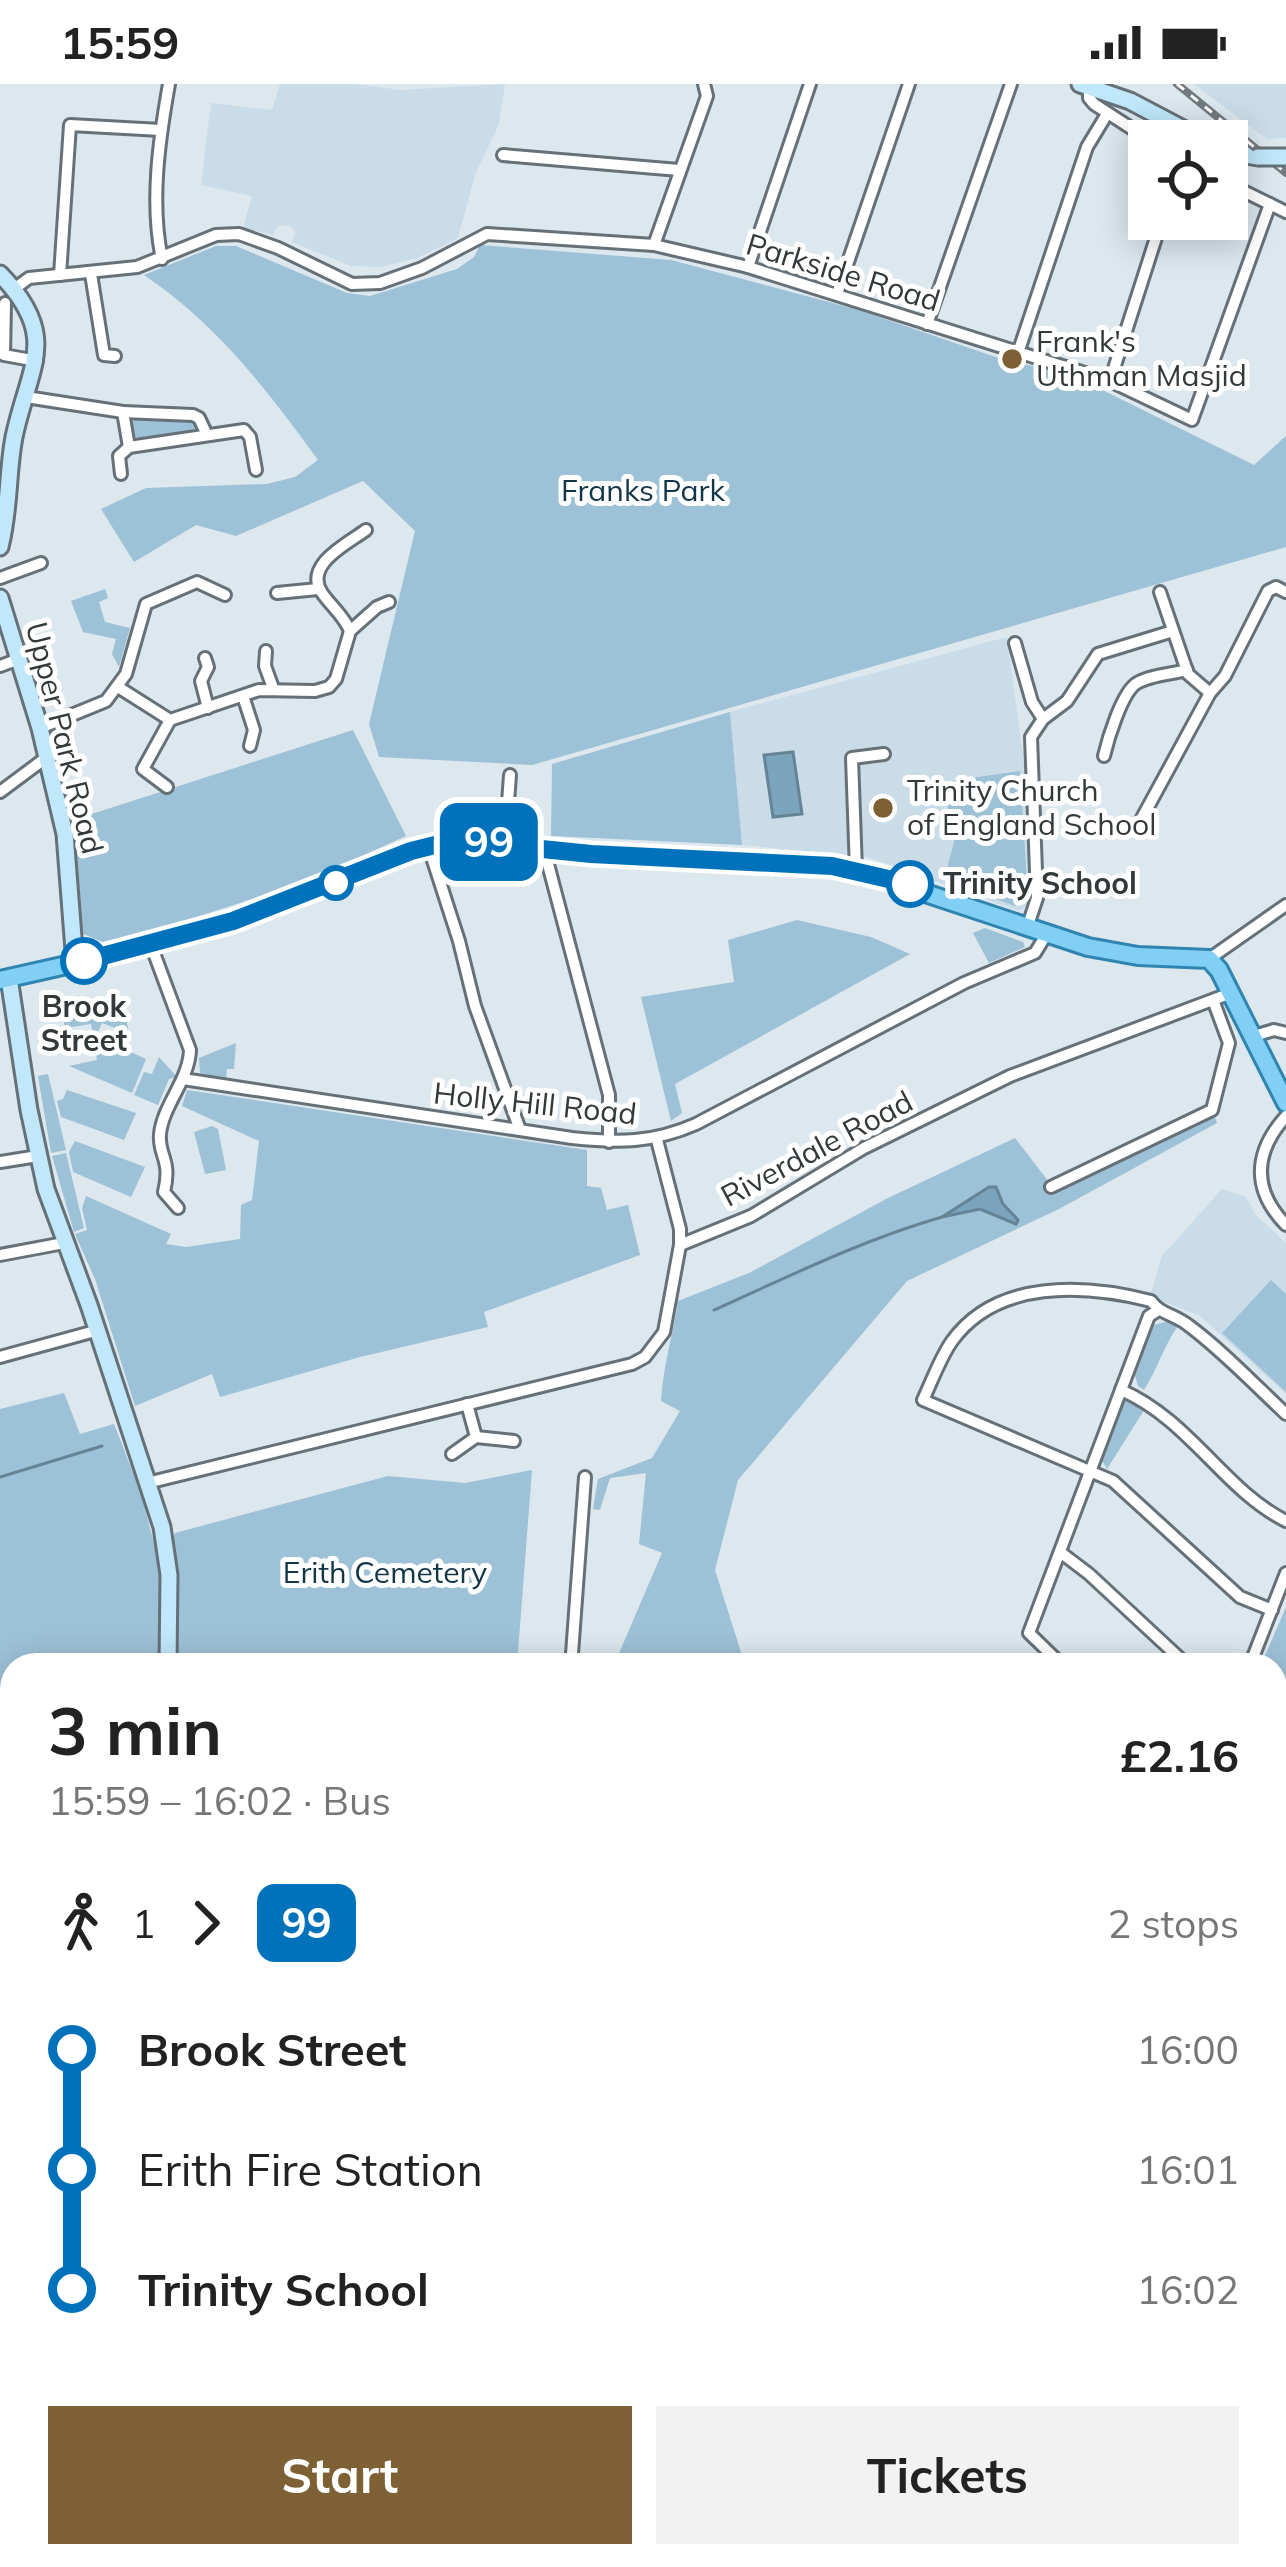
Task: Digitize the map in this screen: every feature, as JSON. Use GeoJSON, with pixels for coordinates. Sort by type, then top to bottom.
{"type":"FeatureCollection","features":[{"type":"Feature","properties":{"kind":"main road"},"geometry":{"type":"LineString","coordinates":[[4,979],[151,945],[265,910],[428,845],[455,840],[856,869],[1046,935],[1138,956],[1209,959],[1220,970],[1286,1103]]}},
{"type":"Feature","properties":{"kind":"main road"},"geometry":{"type":"LineString","coordinates":[[1268,1062],[1286,1079]]}},
{"type":"Feature","properties":{"kind":"street"},"geometry":{"type":"LineString","coordinates":[[37,361],[4,355],[10,296],[29,278],[91,274],[162,260],[160,130],[170,84]]}},
{"type":"Feature","properties":{"kind":"street"},"geometry":{"type":"LineString","coordinates":[[654,245],[707,96],[704,84]]}},
{"type":"Feature","properties":{"kind":"street"},"geometry":{"type":"LineString","coordinates":[[748,267],[810,84]]}},
{"type":"Feature","properties":{"kind":"street"},"geometry":{"type":"LineString","coordinates":[[837,294],[909,84]]}},
{"type":"Feature","properties":{"kind":"street"},"geometry":{"type":"LineString","coordinates":[[926,324],[1011,84]]}},
{"type":"Feature","properties":{"kind":"street"},"geometry":{"type":"LineString","coordinates":[[1085,85],[1089,98],[1128,127]]}},
{"type":"Feature","properties":{"kind":"street"},"geometry":{"type":"LineString","coordinates":[[1085,85],[1166,120]]}},
{"type":"Feature","properties":{"kind":"street"},"geometry":{"type":"LineString","coordinates":[[1018,353],[1087,147],[1107,114]]}},
{"type":"Feature","properties":{"kind":"street"},"geometry":{"type":"LineString","coordinates":[[60,275],[70,125],[160,130]]}},
{"type":"Feature","properties":{"kind":"street"},"geometry":{"type":"LineString","coordinates":[[503,155],[679,170]]}},
{"type":"Feature","properties":{"kind":"street"},"geometry":{"type":"LineString","coordinates":[[1248,155],[1286,157]]}},
{"type":"Feature","properties":{"kind":"street"},"geometry":{"type":"LineString","coordinates":[[1248,193],[1286,212]]}},
{"type":"Feature","properties":{"kind":"street","name":"Parkside Road"},"geometry":{"type":"LineString","coordinates":[[162,260],[215,235],[239,234],[352,284],[366,284],[422,268],[487,234],[654,245],[748,267],[1110,381],[1192,420],[1270,204]]}},
{"type":"Feature","properties":{"kind":"street"},"geometry":{"type":"LineString","coordinates":[[1110,381],[1155,240]]}},
{"type":"Feature","properties":{"kind":"street"},"geometry":{"type":"LineString","coordinates":[[0,274],[36,336],[37,361],[14,436],[10,509],[0,547]]}},
{"type":"Feature","properties":{"kind":"street"},"geometry":{"type":"LineString","coordinates":[[91,274],[104,355],[115,356]]}},
{"type":"Feature","properties":{"kind":"street"},"geometry":{"type":"LineString","coordinates":[[26,398],[123,412],[193,415],[200,418],[206,433]]}},
{"type":"Feature","properties":{"kind":"street"},"geometry":{"type":"LineString","coordinates":[[123,412],[129,446]]}},
{"type":"Feature","properties":{"kind":"street"},"geometry":{"type":"LineString","coordinates":[[121,474],[119,456],[129,446],[244,430],[250,437],[256,470]]}},
{"type":"Feature","properties":{"kind":"street"},"geometry":{"type":"LineString","coordinates":[[350,631],[316,580],[322,563],[366,530]]}},
{"type":"Feature","properties":{"kind":"street"},"geometry":{"type":"LineString","coordinates":[[0,578],[40,563]]}},
{"type":"Feature","properties":{"kind":"street"},"geometry":{"type":"LineString","coordinates":[[40,728],[95,708],[118,688],[142,612],[150,601],[197,582],[225,595]]}},
{"type":"Feature","properties":{"kind":"street"},"geometry":{"type":"LineString","coordinates":[[1142,818],[1210,693],[1225,676],[1268,591],[1276,587],[1286,592]]}},
{"type":"Feature","properties":{"kind":"street"},"geometry":{"type":"LineString","coordinates":[[278,592],[319,589]]}},
{"type":"Feature","properties":{"kind":"street"},"geometry":{"type":"LineString","coordinates":[[1160,592],[1186,670],[1210,693]]}},
{"type":"Feature","properties":{"kind":"street","name":"Upper Park Road"},"geometry":{"type":"LineString","coordinates":[[0,598],[40,728],[65,834],[75,963]]}},
{"type":"Feature","properties":{"kind":"street"},"geometry":{"type":"LineString","coordinates":[[167,787],[143,767],[170,720],[273,688],[315,691],[333,684],[350,631],[389,602]]}},
{"type":"Feature","properties":{"kind":"street"},"geometry":{"type":"LineString","coordinates":[[1027,928],[1037,898],[1031,737],[1043,719],[1067,701],[1098,654],[1173,631]]}},
{"type":"Feature","properties":{"kind":"street"},"geometry":{"type":"LineString","coordinates":[[1015,643],[1032,702],[1043,719]]}},
{"type":"Feature","properties":{"kind":"street"},"geometry":{"type":"LineString","coordinates":[[266,652],[265,666],[273,688]]}},
{"type":"Feature","properties":{"kind":"street"},"geometry":{"type":"LineString","coordinates":[[205,658],[208,667],[201,682],[208,708]]}},
{"type":"Feature","properties":{"kind":"street"},"geometry":{"type":"LineString","coordinates":[[0,666],[19,659]]}},
{"type":"Feature","properties":{"kind":"street"},"geometry":{"type":"LineString","coordinates":[[1104,756],[1108,736],[1137,682],[1186,670]]}},
{"type":"Feature","properties":{"kind":"street"},"geometry":{"type":"LineString","coordinates":[[118,688],[170,720]]}},
{"type":"Feature","properties":{"kind":"street"},"geometry":{"type":"LineString","coordinates":[[243,696],[254,730],[250,746]]}},
{"type":"Feature","properties":{"kind":"street"},"geometry":{"type":"LineString","coordinates":[[856,869],[852,758],[884,754]]}},
{"type":"Feature","properties":{"kind":"street"},"geometry":{"type":"LineString","coordinates":[[0,792],[47,757]]}},
{"type":"Feature","properties":{"kind":"street"},"geometry":{"type":"LineString","coordinates":[[505,844],[510,775]]}},
{"type":"Feature","properties":{"kind":"street"},"geometry":{"type":"LineString","coordinates":[[428,845],[475,1006],[520,1130]]}},
{"type":"Feature","properties":{"kind":"street"},"geometry":{"type":"LineString","coordinates":[[544,849],[609,1095],[609,1142]]}},
{"type":"Feature","properties":{"kind":"street"},"geometry":{"type":"LineString","coordinates":[[1209,959],[1286,905]]}},
{"type":"Feature","properties":{"kind":"street","name":"Holly Hill Road"},"geometry":{"type":"LineString","coordinates":[[183,1079],[609,1142],[657,1140],[964,983],[1035,953],[1046,935]]}},
{"type":"Feature","properties":{"kind":"street"},"geometry":{"type":"LineString","coordinates":[[151,945],[189,1043],[190,1058],[160,1136],[170,1168],[164,1192],[178,1208]]}},
{"type":"Feature","properties":{"kind":"street"},"geometry":{"type":"LineString","coordinates":[[4,979],[38,1156],[166,1551],[168,1653]]}},
{"type":"Feature","properties":{"kind":"street","name":"Riverdale Road"},"geometry":{"type":"LineString","coordinates":[[680,1245],[751,1216],[864,1148],[1010,1076],[1231,993]]}},
{"type":"Feature","properties":{"kind":"street"},"geometry":{"type":"LineString","coordinates":[[1051,1186],[1212,1110],[1229,1043],[1213,1000]]}},
{"type":"Feature","properties":{"kind":"street"},"geometry":{"type":"LineString","coordinates":[[1255,1036],[1274,1030],[1286,1033]]}},
{"type":"Feature","properties":{"kind":"street"},"geometry":{"type":"LineString","coordinates":[[1286,1116],[1260,1164],[1259,1176],[1266,1205],[1286,1225]]}},
{"type":"Feature","properties":{"kind":"street"},"geometry":{"type":"LineString","coordinates":[[1274,1138],[1286,1130]]}},
{"type":"Feature","properties":{"kind":"street"},"geometry":{"type":"LineString","coordinates":[[147,1483],[645,1357],[664,1332],[680,1245],[657,1140]]}},
{"type":"Feature","properties":{"kind":"street"},"geometry":{"type":"LineString","coordinates":[[0,1162],[38,1156]]}},
{"type":"Feature","properties":{"kind":"street"},"geometry":{"type":"LineString","coordinates":[[0,1255],[64,1243]]}},
{"type":"Feature","properties":{"kind":"street"},"geometry":{"type":"LineString","coordinates":[[1157,1311],[1151,1300],[1086,1289],[1026,1293],[982,1309],[951,1342],[923,1400],[1091,1471],[1126,1491],[1240,1597],[1271,1610]]}},
{"type":"Feature","properties":{"kind":"street"},"geometry":{"type":"LineString","coordinates":[[1040,1653],[1029,1633],[1149,1316],[1168,1312],[1197,1331],[1286,1414]]}},
{"type":"Feature","properties":{"kind":"street"},"geometry":{"type":"LineString","coordinates":[[0,1358],[95,1331]]}},
{"type":"Feature","properties":{"kind":"street"},"geometry":{"type":"LineString","coordinates":[[1121,1390],[1157,1408],[1286,1522]]}},
{"type":"Feature","properties":{"kind":"street"},"geometry":{"type":"LineString","coordinates":[[467,1404],[476,1436]]}},
{"type":"Feature","properties":{"kind":"street"},"geometry":{"type":"LineString","coordinates":[[452,1454],[476,1436],[514,1441]]}},
{"type":"Feature","properties":{"kind":"street"},"geometry":{"type":"LineString","coordinates":[[570,1653],[585,1478]]}},
{"type":"Feature","properties":{"kind":"street"},"geometry":{"type":"LineString","coordinates":[[1060,1552],[1174,1653]]}},
{"type":"Feature","properties":{"kind":"street"},"geometry":{"type":"LineString","coordinates":[[1255,1653],[1286,1573]]}},
{"type":"Feature","properties":{"kind":"shaded area"},"geometry":{"type":"Polygon","coordinates":[[[280,84],[356,84],[400,90],[505,84],[499,124],[475,175],[458,238],[417,258],[380,267],[351,266],[292,242],[296,232],[288,225],[278,226],[273,235],[243,228],[252,196],[201,185],[211,103],[272,110],[280,84]]]}},
{"type":"Feature","properties":{"kind":"shaded area"},"geometry":{"type":"Polygon","coordinates":[[[1194,84],[1286,84],[1286,138],[1267,139],[1248,120],[1194,84]]]}},
{"type":"Feature","properties":{"kind":"shaded area","name":"Trinity Church of England School"},"geometry":{"type":"Polygon","coordinates":[[[1007,637],[1025,771],[1030,903],[1019,911],[867,857],[742,845],[730,712],[1007,637]]]}},
{"type":"Feature","properties":{"kind":"shaded area"},"geometry":{"type":"Polygon","coordinates":[[[793,752],[802,814],[773,817],[764,755],[793,752]]]}},
{"type":"Feature","properties":{"kind":"shaded area"},"geometry":{"type":"Polygon","coordinates":[[[996,1187],[1003,1204],[1018,1220],[1016,1224],[980,1209],[942,1217],[996,1187]]]}},
{"type":"Feature","properties":{"kind":"shaded area"},"geometry":{"type":"Polygon","coordinates":[[[1222,1189],[1246,1197],[1255,1214],[1286,1243],[1286,1394],[1200,1316],[1150,1296],[1162,1256],[1222,1189]]]}},
{"type":"Feature","properties":{"kind":"green space","name":"Franks Park"},"geometry":{"type":"Polygon","coordinates":[[[480,245],[671,260],[859,310],[1010,362],[1064,371],[1254,465],[1286,436],[1286,547],[532,765],[379,757],[369,724],[415,531],[363,481],[236,536],[196,525],[134,562],[101,509],[146,488],[267,484],[295,477],[318,460],[218,336],[144,275],[216,246],[236,246],[347,293],[370,296],[457,269],[474,257],[480,245]]]}},
{"type":"Feature","properties":{"kind":"green space"},"geometry":{"type":"Polygon","coordinates":[[[137,417],[194,419],[198,426],[140,440],[133,435],[131,423],[137,417]]]}},
{"type":"Feature","properties":{"kind":"green space"},"geometry":{"type":"Polygon","coordinates":[[[105,589],[108,598],[99,602],[105,622],[130,628],[119,667],[112,654],[116,639],[83,632],[71,601],[105,589]]]}},
{"type":"Feature","properties":{"kind":"green space"},"geometry":{"type":"Polygon","coordinates":[[[730,712],[742,845],[551,836],[552,764],[730,712]]]}},
{"type":"Feature","properties":{"kind":"green space"},"geometry":{"type":"Polygon","coordinates":[[[353,730],[406,836],[307,881],[163,928],[105,943],[81,933],[70,821],[353,730]]]}},
{"type":"Feature","properties":{"kind":"green space"},"geometry":{"type":"Polygon","coordinates":[[[1020,771],[1028,899],[1015,906],[944,880],[954,842],[943,782],[1020,771]]]}},
{"type":"Feature","properties":{"kind":"green space"},"geometry":{"type":"Polygon","coordinates":[[[797,920],[871,937],[910,954],[675,1084],[682,1113],[671,1121],[641,997],[734,982],[728,940],[797,920]]]}},
{"type":"Feature","properties":{"kind":"green space"},"geometry":{"type":"Polygon","coordinates":[[[985,928],[1023,942],[1025,947],[989,963],[973,933],[985,928]]]}},
{"type":"Feature","properties":{"kind":"green space"},"geometry":{"type":"Polygon","coordinates":[[[122,1000],[129,1033],[102,1023],[96,1036],[146,1059],[132,1093],[69,1066],[97,1060],[91,1024],[65,1028],[62,1013],[122,1000]]]}},
{"type":"Feature","properties":{"kind":"green space"},"geometry":{"type":"Polygon","coordinates":[[[236,1043],[234,1069],[227,1069],[226,1079],[200,1073],[199,1058],[236,1043]]]}},
{"type":"Feature","properties":{"kind":"green space"},"geometry":{"type":"Polygon","coordinates":[[[159,1057],[177,1077],[169,1079],[158,1105],[134,1095],[144,1072],[152,1074],[159,1057]]]}},
{"type":"Feature","properties":{"kind":"green space"},"geometry":{"type":"Polygon","coordinates":[[[48,1074],[66,1150],[51,1153],[38,1076],[48,1074]]]}},
{"type":"Feature","properties":{"kind":"green space"},"geometry":{"type":"Polygon","coordinates":[[[67,1090],[136,1113],[124,1140],[61,1117],[57,1101],[67,1090]]]}},
{"type":"Feature","properties":{"kind":"green space"},"geometry":{"type":"Polygon","coordinates":[[[187,1090],[587,1150],[587,1186],[601,1188],[607,1210],[628,1205],[640,1255],[484,1312],[488,1327],[220,1397],[212,1374],[135,1406],[95,1279],[75,1234],[87,1230],[82,1208],[86,1196],[171,1234],[166,1244],[186,1247],[240,1239],[241,1205],[252,1200],[259,1141],[182,1106],[187,1090]]]}},
{"type":"Feature","properties":{"kind":"green space"},"geometry":{"type":"Polygon","coordinates":[[[1212,1110],[1217,1123],[1059,1209],[907,1281],[738,1480],[715,1570],[741,1653],[619,1653],[662,1553],[639,1544],[646,1473],[610,1478],[600,1510],[593,1509],[598,1479],[652,1458],[680,1411],[661,1401],[678,1301],[749,1273],[888,1198],[1015,1138],[1052,1186],[1212,1110]]]}},
{"type":"Feature","properties":{"kind":"green space"},"geometry":{"type":"Polygon","coordinates":[[[212,1126],[218,1129],[226,1170],[205,1174],[194,1132],[212,1126]]]}},
{"type":"Feature","properties":{"kind":"green space"},"geometry":{"type":"Polygon","coordinates":[[[75,1141],[145,1167],[131,1197],[73,1172],[69,1152],[75,1141]]]}},
{"type":"Feature","properties":{"kind":"green space"},"geometry":{"type":"Polygon","coordinates":[[[66,1153],[84,1228],[74,1232],[52,1156],[66,1153]]]}},
{"type":"Feature","properties":{"kind":"green space"},"geometry":{"type":"Polygon","coordinates":[[[1271,1280],[1286,1294],[1286,1392],[1222,1333],[1271,1280]]]}},
{"type":"Feature","properties":{"kind":"green space"},"geometry":{"type":"Polygon","coordinates":[[[1169,1321],[1177,1327],[1144,1390],[1134,1372],[1154,1325],[1169,1321]]]}},
{"type":"Feature","properties":{"kind":"green space","name":"Erith Cemetery"},"geometry":{"type":"Polygon","coordinates":[[[64,1393],[80,1434],[114,1424],[141,1493],[160,1567],[175,1533],[388,1476],[465,1483],[532,1470],[518,1653],[0,1653],[0,1409],[64,1393]]]}},
{"type":"Feature","properties":{"kind":"green space"},"geometry":{"type":"Polygon","coordinates":[[[1128,1399],[1146,1407],[1107,1469],[1101,1459],[1128,1399]]]}},
{"type":"Feature","properties":{"kind":"green space"},"geometry":{"type":"Polygon","coordinates":[[[1286,1607],[1286,1653],[1266,1653],[1286,1607]]]}},
{"type":"Feature","properties":{"kind":"waterway"},"geometry":{"type":"LineString","coordinates":[[714,1310],[855,1248],[942,1217]]}},
{"type":"Feature","properties":{"kind":"waterway"},"geometry":{"type":"LineString","coordinates":[[0,1477],[102,1446]]}},
{"type":"Feature","properties":{"kind":"railway"},"geometry":{"type":"LineString","coordinates":[[1177,84],[1286,173]]}},
{"type":"Feature","properties":{"kind":"bus line","name":"99"},"geometry":{"type":"LineString","coordinates":[[84,961],[233,921],[411,851],[455,840],[591,854],[832,866],[910,884]]}},
{"type":"Feature","properties":{"kind":"place","name":"Frank's Uthman Masjid"},"geometry":{"type":"Point","coordinates":[1012,359]}},
{"type":"Feature","properties":{"kind":"place","name":"Trinity Church of England School"},"geometry":{"type":"Point","coordinates":[883,808]}},
{"type":"Feature","properties":{"kind":"place","name":"Trinity School"},"geometry":{"type":"Point","coordinates":[910,884]}},
{"type":"Feature","properties":{"kind":"place","name":"Brook Street"},"geometry":{"type":"Point","coordinates":[84,961]}}]}
